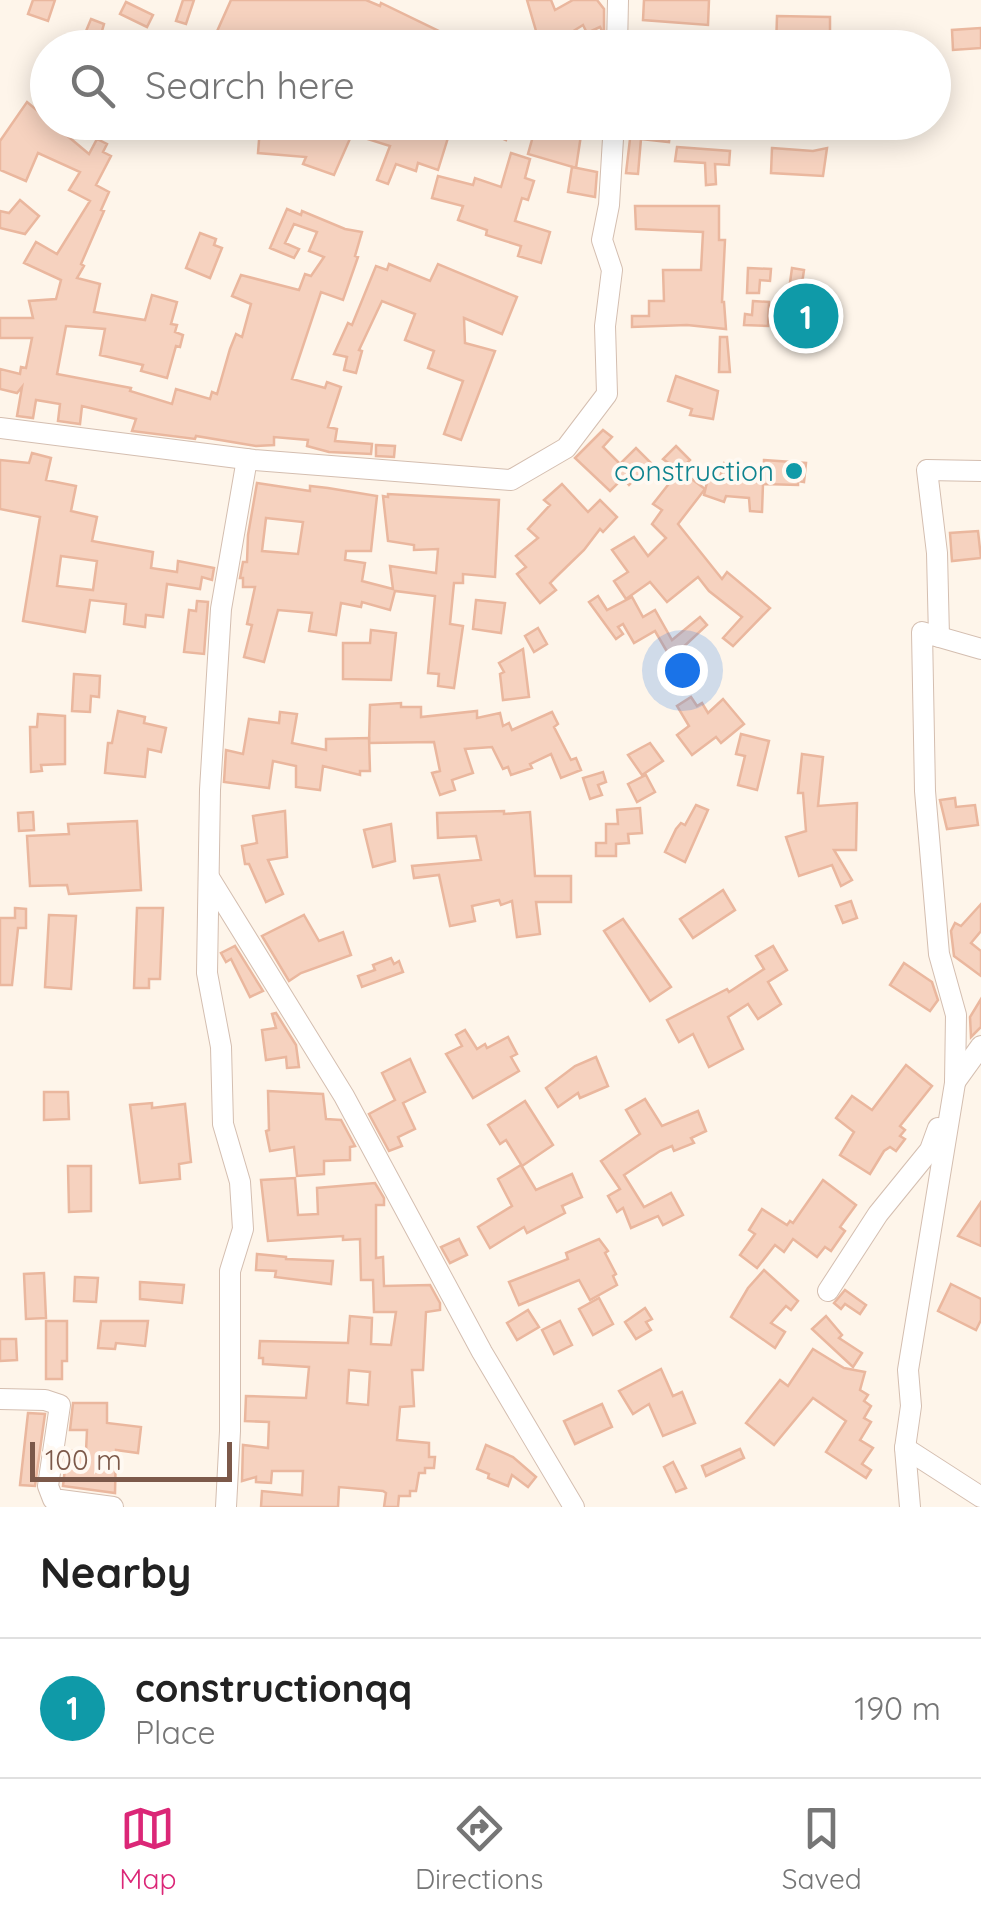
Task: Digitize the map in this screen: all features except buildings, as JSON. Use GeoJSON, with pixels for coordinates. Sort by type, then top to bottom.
{"type":"FeatureCollection","features":[{"type":"Feature","properties":{"kind":"street"},"geometry":{"type":"LineString","coordinates":[[617,30],[618,0]]}},
{"type":"Feature","properties":{"kind":"street"},"geometry":{"type":"LineString","coordinates":[[0,428],[247,459],[511,480],[566,448],[606,394],[605,326],[612,270],[602,240],[609,205],[613,140]]}},
{"type":"Feature","properties":{"kind":"street"},"geometry":{"type":"LineString","coordinates":[[226,1507],[230,1271],[243,1229],[240,1182],[223,1124],[220,1046],[207,973],[210,790],[221,609],[247,459]]}},
{"type":"Feature","properties":{"kind":"street"},"geometry":{"type":"LineString","coordinates":[[939,637],[937,552],[927,470],[981,470]]}},
{"type":"Feature","properties":{"kind":"street"},"geometry":{"type":"LineString","coordinates":[[910,1507],[905,1448],[911,1406],[908,1370],[954,1083],[956,1015],[939,954],[925,791],[922,632],[981,649]]}},
{"type":"Feature","properties":{"kind":"street"},"geometry":{"type":"LineString","coordinates":[[209,877],[344,1096],[482,1352],[574,1507]]}},
{"type":"Feature","properties":{"kind":"street"},"geometry":{"type":"LineString","coordinates":[[828,1290],[878,1214],[930,1150],[954,1083],[981,1046]]}},
{"type":"Feature","properties":{"kind":"street"},"geometry":{"type":"LineString","coordinates":[[0,1399],[45,1400],[60,1406],[48,1486],[53,1499],[114,1507]]}},
{"type":"Feature","properties":{"kind":"street"},"geometry":{"type":"LineString","coordinates":[[905,1448],[981,1498]]}},
{"type":"Feature","properties":{"kind":"place","name":"constructionqq"},"geometry":{"type":"Point","coordinates":[806,316]}},
{"type":"Feature","properties":{"kind":"place","name":"construction"},"geometry":{"type":"Point","coordinates":[794,471]}}]}
